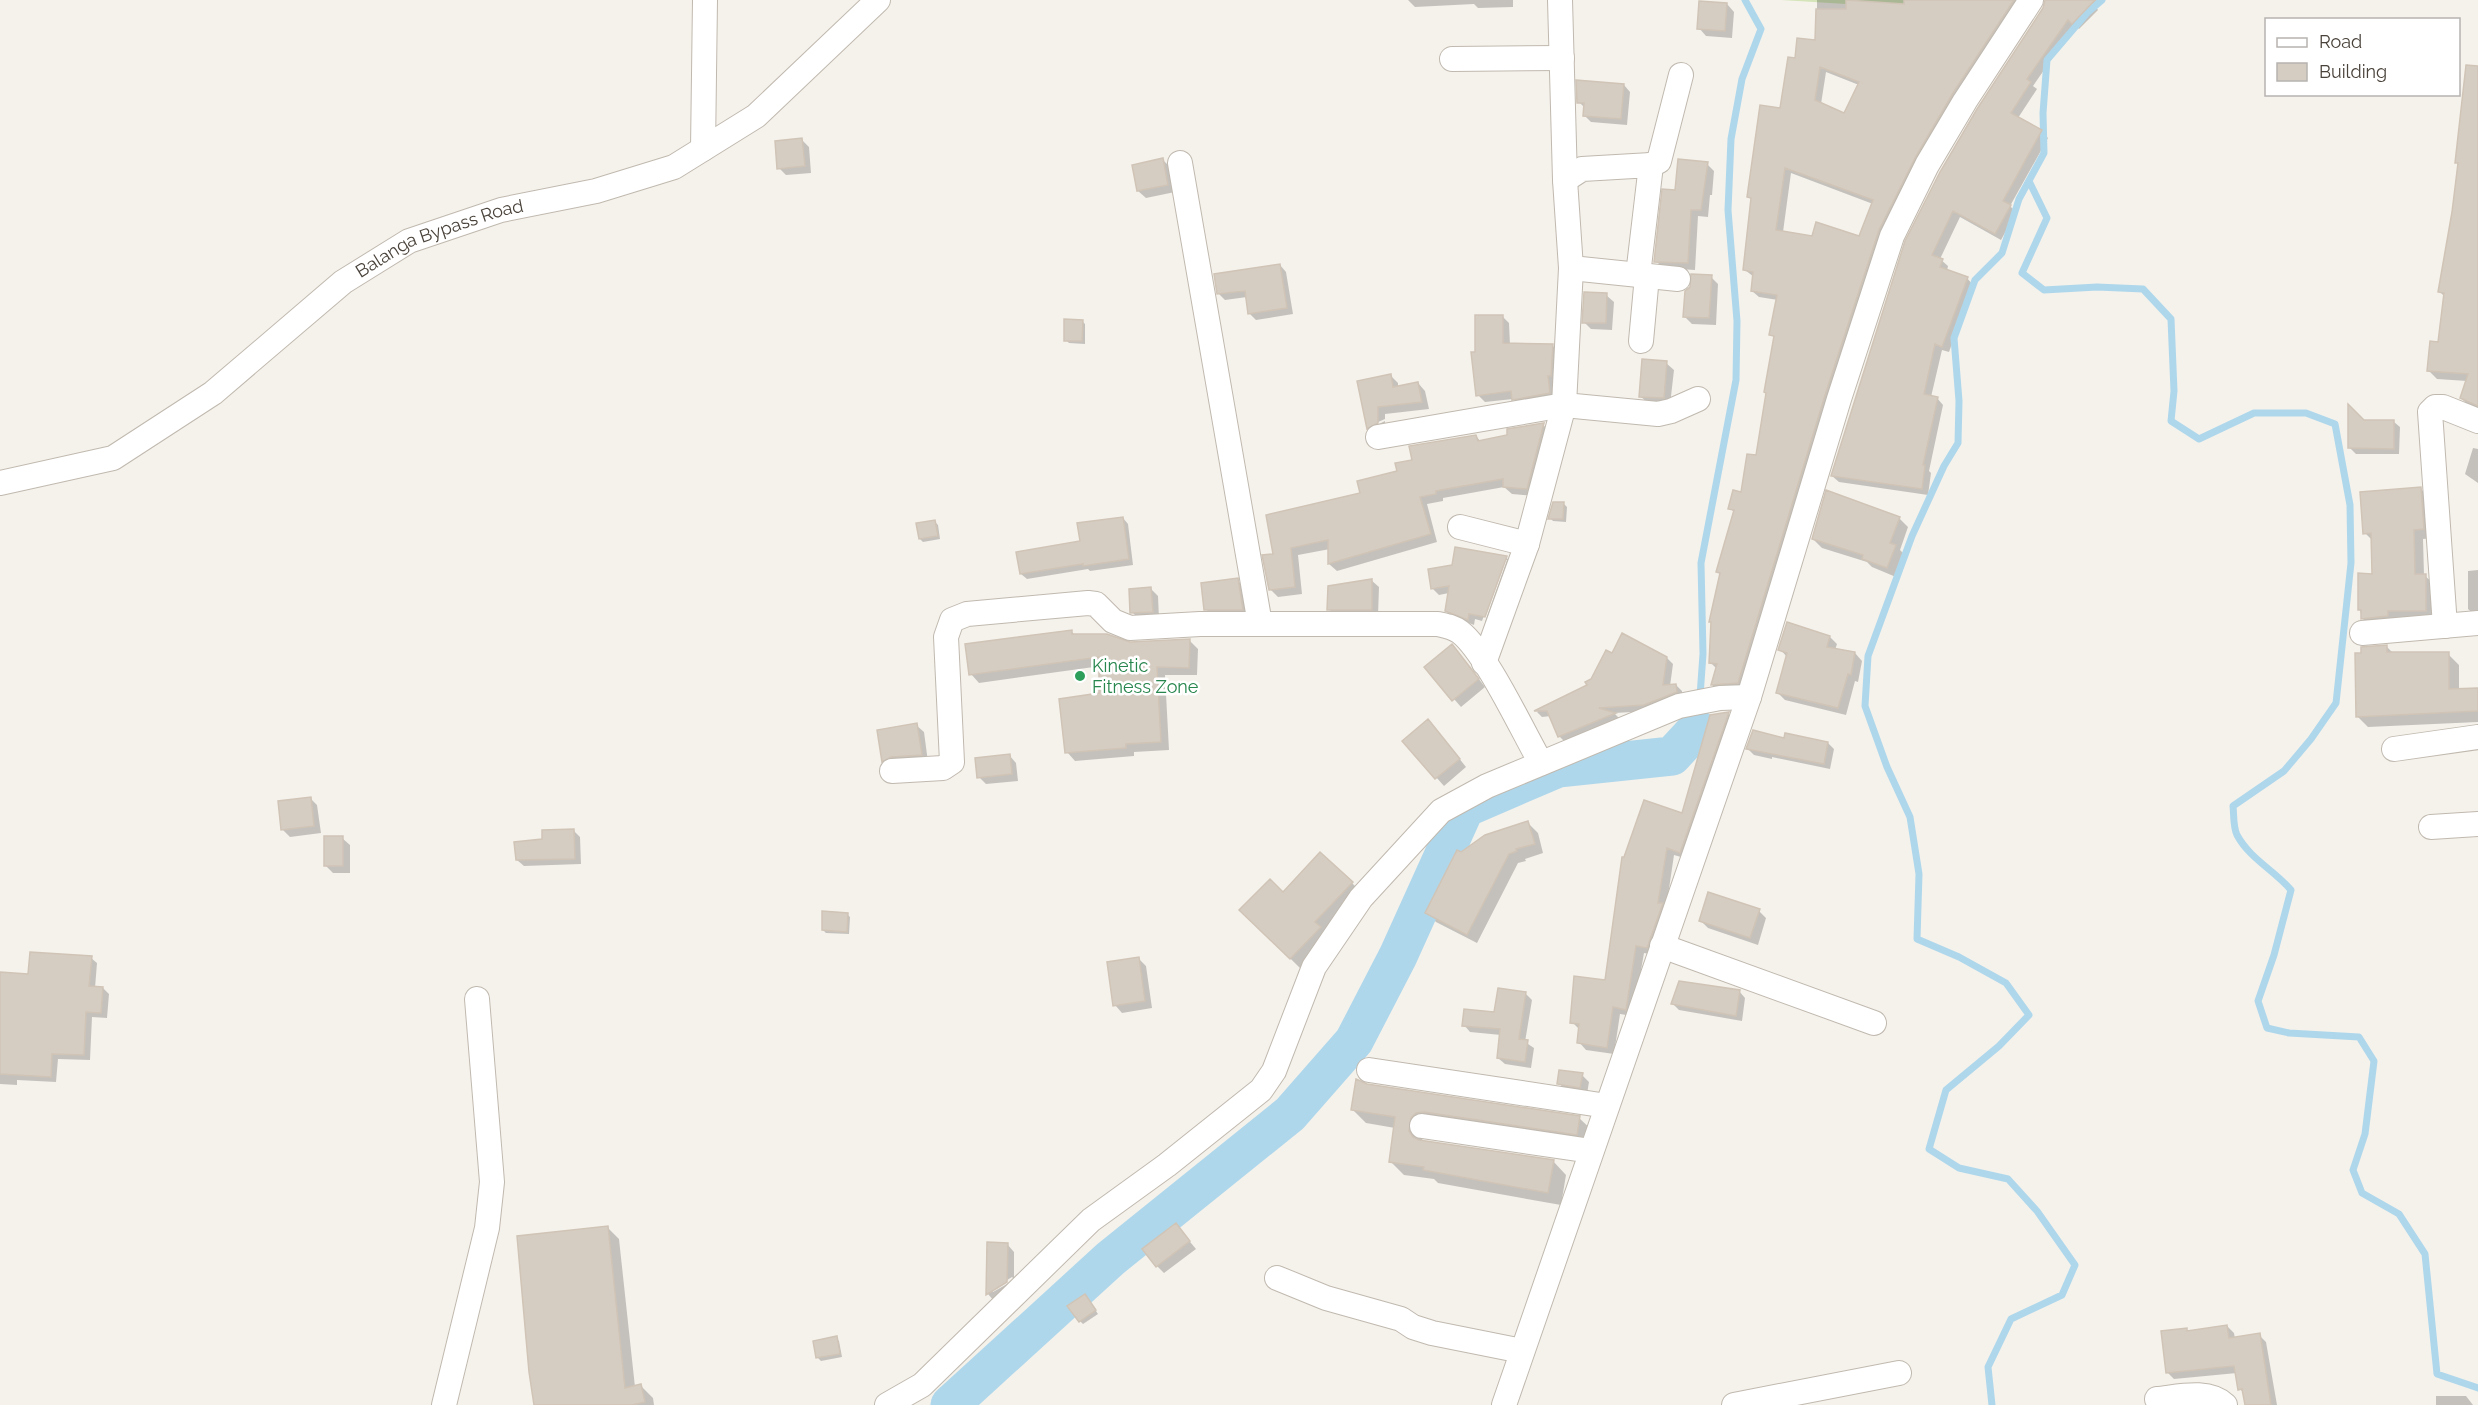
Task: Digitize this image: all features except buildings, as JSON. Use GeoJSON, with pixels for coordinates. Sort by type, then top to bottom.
{"type":"FeatureCollection","features":[{"type":"Feature","properties":{"kind":"street"},"geometry":{"type":"LineString","coordinates":[[703,149],[705,0]]}},
{"type":"Feature","properties":{"kind":"street","name":"Balanga Bypass Road"},"geometry":{"type":"LineString","coordinates":[[0,483],[113,458],[213,393],[343,282],[409,241],[501,210],[596,191],[674,167],[756,116],[879,0]]}},
{"type":"Feature","properties":{"kind":"street"},"geometry":{"type":"LineString","coordinates":[[1484,663],[1527,544],[1564,405],[1571,268],[1564,180],[1560,0]]}},
{"type":"Feature","properties":{"kind":"street"},"geometry":{"type":"LineString","coordinates":[[1504,1405],[1749,697],[1839,399],[1892,236],[1949,128],[2031,0]]}},
{"type":"Feature","properties":{"kind":"street"},"geometry":{"type":"LineString","coordinates":[[1452,59],[1562,58]]}},
{"type":"Feature","properties":{"kind":"street"},"geometry":{"type":"LineString","coordinates":[[1564,180],[1582,169],[1651,165],[1659,161],[1681,75]]}},
{"type":"Feature","properties":{"kind":"street"},"geometry":{"type":"LineString","coordinates":[[1180,163],[1260,624]]}},
{"type":"Feature","properties":{"kind":"street"},"geometry":{"type":"LineString","coordinates":[[1641,341],[1642,275],[1651,165]]}},
{"type":"Feature","properties":{"kind":"street"},"geometry":{"type":"LineString","coordinates":[[1571,268],[1678,279]]}},
{"type":"Feature","properties":{"kind":"street"},"geometry":{"type":"LineString","coordinates":[[1378,436],[1564,405],[1658,414],[1698,399]]}},
{"type":"Feature","properties":{"kind":"street"},"geometry":{"type":"LineString","coordinates":[[2445,626],[2430,412],[2435,407],[2443,407],[2478,421]]}},
{"type":"Feature","properties":{"kind":"street"},"geometry":{"type":"LineString","coordinates":[[1460,527],[1527,544]]}},
{"type":"Feature","properties":{"kind":"street"},"geometry":{"type":"LineString","coordinates":[[892,771],[943,768],[952,762],[946,638],[952,620],[967,614],[1088,603],[1096,604],[1113,621],[1130,628],[1200,624],[1438,624],[1452,627],[1462,634],[1484,663],[1541,763]]}},
{"type":"Feature","properties":{"kind":"street"},"geometry":{"type":"LineString","coordinates":[[2362,633],[2478,623]]}},
{"type":"Feature","properties":{"kind":"street"},"geometry":{"type":"LineString","coordinates":[[887,1405],[922,1385],[1091,1220],[1167,1165],[1261,1090],[1274,1071],[1314,967],[1361,898],[1441,811],[1487,786],[1679,706],[1720,698],[1749,697]]}},
{"type":"Feature","properties":{"kind":"street"},"geometry":{"type":"LineString","coordinates":[[2394,749],[2478,737]]}},
{"type":"Feature","properties":{"kind":"street"},"geometry":{"type":"LineString","coordinates":[[2431,827],[2478,824]]}},
{"type":"Feature","properties":{"kind":"street"},"geometry":{"type":"LineString","coordinates":[[1662,946],[1874,1023]]}},
{"type":"Feature","properties":{"kind":"street"},"geometry":{"type":"LineString","coordinates":[[444,1405],[487,1227],[492,1182],[477,999]]}},
{"type":"Feature","properties":{"kind":"street"},"geometry":{"type":"LineString","coordinates":[[1369,1070],[1607,1106]]}},
{"type":"Feature","properties":{"kind":"street"},"geometry":{"type":"LineString","coordinates":[[1422,1126],[1591,1151]]}},
{"type":"Feature","properties":{"kind":"street"},"geometry":{"type":"LineString","coordinates":[[1277,1278],[1326,1298],[1401,1319],[1413,1327],[1432,1333],[1522,1351]]}},
{"type":"Feature","properties":{"kind":"street"},"geometry":{"type":"LineString","coordinates":[[1734,1405],[1899,1373]]}},
{"type":"Feature","properties":{"kind":"street"},"geometry":{"type":"LineString","coordinates":[[2157,1399],[2205,1395],[2217,1398],[2225,1405]]}},
{"type":"Feature","properties":{"kind":"green space"},"geometry":{"type":"Polygon","coordinates":[[[1781,0],[1958,0],[1943,10],[1781,0]]]}},
{"type":"Feature","properties":{"kind":"waterway"},"geometry":{"type":"LineString","coordinates":[[1700,696],[1703,654],[1701,563],[1736,380],[1737,321],[1728,210],[1731,139],[1742,79],[1761,29],[1745,0]]}},
{"type":"Feature","properties":{"kind":"waterway"},"geometry":{"type":"LineString","coordinates":[[1992,1405],[1988,1367],[2011,1319],[2062,1295],[2075,1265],[2037,1211],[2008,1179],[1959,1168],[1929,1149],[1946,1090],[1999,1046],[2029,1015],[2006,983],[1959,957],[1917,939],[1919,874],[1910,817],[1887,767],[1865,706],[1868,656],[1912,536],[1944,466],[1958,443],[1959,401],[1954,338],[1975,280],[2002,253],[2019,199],[2044,153],[2043,113],[2047,60],[2088,12],[2102,0]]}},
{"type":"Feature","properties":{"kind":"waterway"},"geometry":{"type":"LineString","coordinates":[[2029,181],[2047,218],[2022,273],[2044,290],[2097,287],[2143,289],[2171,319],[2174,391],[2171,421],[2199,439],[2254,413],[2306,413],[2335,424],[2350,505],[2351,563],[2336,703],[2311,739],[2284,771],[2233,806],[2235,828],[2242,843],[2255,858],[2291,890],[2274,955],[2258,1001],[2267,1028],[2289,1033],[2359,1037],[2374,1061],[2365,1134],[2353,1170],[2362,1193],[2399,1214],[2425,1254],[2437,1374],[2478,1388]]}},
{"type":"Feature","properties":{"kind":"waterway"},"geometry":{"type":"LineString","coordinates":[[1697,729],[1699,707]]}},
{"type":"Feature","properties":{"kind":"waterway"},"geometry":{"type":"LineString","coordinates":[[950,1405],[1110,1259],[1290,1114],[1354,1041],[1398,956],[1465,808],[1558,768],[1672,756],[1697,729]]}},
{"type":"Feature","properties":{"kind":"place","name":"Kinetic Fitness Zone"},"geometry":{"type":"Point","coordinates":[1080,676]}}]}
